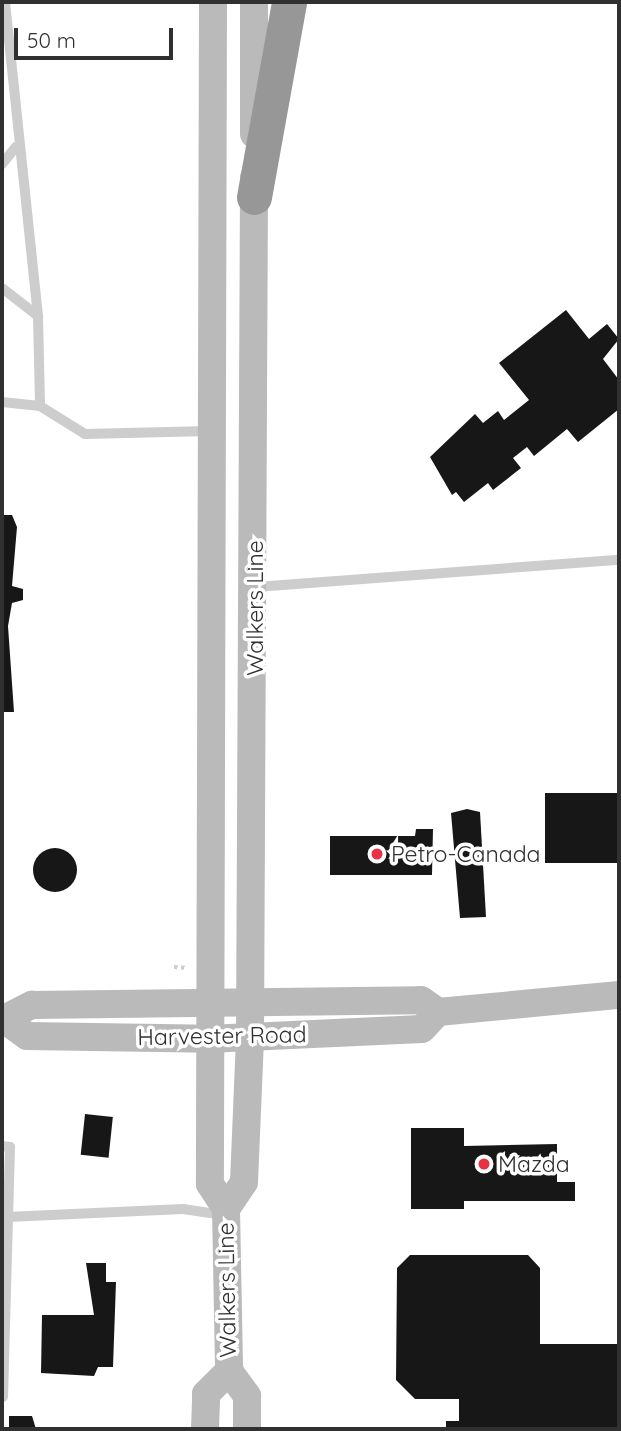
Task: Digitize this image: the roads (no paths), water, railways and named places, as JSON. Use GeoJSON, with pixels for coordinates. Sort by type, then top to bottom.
{"type":"FeatureCollection","features":[{"type":"Feature","properties":{"kind":"highway"},"geometry":{"type":"LineString","coordinates":[[254,197],[289,2]]}},
{"type":"Feature","properties":{"kind":"main road","name":"Walkers Line"},"geometry":{"type":"LineString","coordinates":[[213,2],[209,431],[210,1184],[226,1212],[229,1371],[247,1396],[247,1429]]}},
{"type":"Feature","properties":{"kind":"main road","name":"Walkers Line"},"geometry":{"type":"LineString","coordinates":[[226,1212],[244,1182],[250,1037],[256,587],[254,2]]}},
{"type":"Feature","properties":{"kind":"main road","name":"Harvester Road"},"geometry":{"type":"LineString","coordinates":[[438,1012],[422,1029],[208,1038],[27,1036],[3,1020],[32,1005],[421,1000],[438,1012],[619,995]]}},
{"type":"Feature","properties":{"kind":"main road","name":"Walkers Line"},"geometry":{"type":"LineString","coordinates":[[205,1429],[206,1394],[229,1371]]}},
{"type":"Feature","properties":{"kind":"lane"},"geometry":{"type":"LineString","coordinates":[[5,2],[16,148],[38,316],[40,406]]}},
{"type":"Feature","properties":{"kind":"lane"},"geometry":{"type":"LineString","coordinates":[[2,164],[16,148]]}},
{"type":"Feature","properties":{"kind":"lane"},"geometry":{"type":"LineString","coordinates":[[2,288],[38,316]]}},
{"type":"Feature","properties":{"kind":"lane"},"geometry":{"type":"LineString","coordinates":[[2,402],[40,406],[85,434],[209,431]]}},
{"type":"Feature","properties":{"kind":"lane"},"geometry":{"type":"LineString","coordinates":[[256,587],[619,560]]}},
{"type":"Feature","properties":{"kind":"lane"},"geometry":{"type":"LineString","coordinates":[[2,1146],[10,1147],[3,1397]]}},
{"type":"Feature","properties":{"kind":"lane"},"geometry":{"type":"LineString","coordinates":[[7,1217],[183,1209],[226,1212]]}},
{"type":"Feature","properties":{"kind":"place","name":"Petro-Canada"},"geometry":{"type":"Point","coordinates":[377,854]}},
{"type":"Feature","properties":{"kind":"place","name":"Mazda"},"geometry":{"type":"Point","coordinates":[484,1164]}}]}
